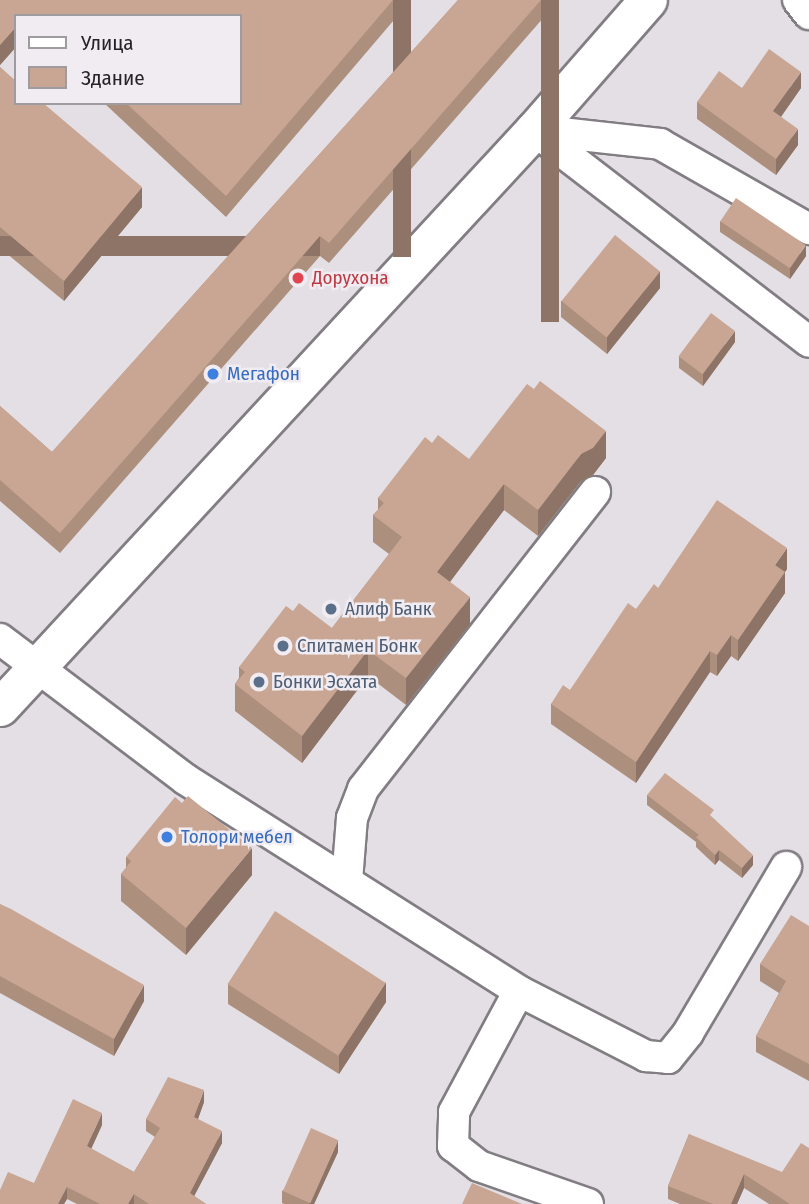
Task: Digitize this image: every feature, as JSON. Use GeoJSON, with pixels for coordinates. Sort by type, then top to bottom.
{"type":"FeatureCollection","features":[{"type":"Feature","properties":{"kind":"main road"},"geometry":{"type":"LineString","coordinates":[[0,707],[33,668],[534,130],[648,0]]}},
{"type":"Feature","properties":{"kind":"street"},"geometry":{"type":"LineString","coordinates":[[797,0],[809,14]]}},
{"type":"Feature","properties":{"kind":"street"},"geometry":{"type":"LineString","coordinates":[[534,130],[660,144],[809,229]]}},
{"type":"Feature","properties":{"kind":"street"},"geometry":{"type":"LineString","coordinates":[[534,130],[809,342]]}},
{"type":"Feature","properties":{"kind":"street"},"geometry":{"type":"LineString","coordinates":[[347,881],[352,818],[363,789],[595,492]]}},
{"type":"Feature","properties":{"kind":"street"},"geometry":{"type":"LineString","coordinates":[[0,639],[33,668],[185,779],[519,991],[646,1056],[668,1058],[688,1034],[786,867]]}},
{"type":"Feature","properties":{"kind":"street"},"geometry":{"type":"LineString","coordinates":[[519,991],[454,1112],[453,1146],[479,1166],[589,1204]]}},
{"type":"Feature","properties":{"kind":"building"},"geometry":{"type":"Polygon","coordinates":[[[0,0],[393,0],[226,196],[128,105],[242,105],[242,14],[14,14],[14,29],[0,45],[0,0]]]}},
{"type":"Feature","properties":{"kind":"building"},"geometry":{"type":"Polygon","coordinates":[[[458,0],[541,0],[329,243],[320,236],[60,533],[0,480],[0,406],[52,452],[458,0]]]}},
{"type":"Feature","properties":{"kind":"building"},"geometry":{"type":"Polygon","coordinates":[[[769,49],[801,72],[773,111],[798,129],[776,159],[697,102],[719,71],[742,88],[769,49]]]}},
{"type":"Feature","properties":{"kind":"building"},"geometry":{"type":"Polygon","coordinates":[[[0,67],[14,79],[14,105],[45,105],[142,187],[64,281],[0,227],[0,67]]]}},
{"type":"Feature","properties":{"kind":"building"},"geometry":{"type":"Polygon","coordinates":[[[736,198],[806,245],[790,268],[720,221],[736,198]]]}},
{"type":"Feature","properties":{"kind":"building"},"geometry":{"type":"Polygon","coordinates":[[[615,235],[660,272],[607,338],[562,301],[615,235]]]}},
{"type":"Feature","properties":{"kind":"building"},"geometry":{"type":"Polygon","coordinates":[[[711,313],[735,331],[702,374],[679,356],[711,313]]]}},
{"type":"Feature","properties":{"kind":"building"},"geometry":{"type":"Polygon","coordinates":[[[540,381],[606,431],[593,448],[581,454],[538,510],[504,484],[437,572],[470,597],[406,678],[368,650],[302,736],[235,684],[245,672],[239,667],[286,606],[293,611],[299,603],[332,628],[402,537],[373,515],[384,503],[378,498],[425,437],[432,443],[438,435],[469,459],[527,384],[534,389],[540,381]]]}},
{"type":"Feature","properties":{"kind":"building"},"geometry":{"type":"Polygon","coordinates":[[[717,500],[787,548],[775,565],[785,572],[738,640],[731,635],[717,655],[710,651],[636,762],[551,704],[563,685],[570,690],[628,603],[636,609],[654,584],[658,588],[717,500]]]}},
{"type":"Feature","properties":{"kind":"building"},"geometry":{"type":"Polygon","coordinates":[[[665,773],[714,810],[710,815],[753,855],[742,868],[719,850],[715,855],[696,837],[699,835],[647,795],[665,773]]]}},
{"type":"Feature","properties":{"kind":"building"},"geometry":{"type":"Polygon","coordinates":[[[188,796],[252,848],[186,928],[121,874],[131,861],[126,857],[175,797],[182,803],[188,796]]]}},
{"type":"Feature","properties":{"kind":"building"},"geometry":{"type":"Polygon","coordinates":[[[0,904],[144,985],[114,1039],[0,976],[0,904]]]}},
{"type":"Feature","properties":{"kind":"building"},"geometry":{"type":"Polygon","coordinates":[[[275,911],[386,983],[338,1056],[228,984],[275,911]]]}},
{"type":"Feature","properties":{"kind":"building"},"geometry":{"type":"Polygon","coordinates":[[[791,915],[809,926],[809,1064],[756,1036],[786,981],[760,964],[791,915]]]}},
{"type":"Feature","properties":{"kind":"building"},"geometry":{"type":"Polygon","coordinates":[[[168,1077],[204,1090],[194,1117],[222,1131],[190,1193],[206,1204],[149,1204],[134,1194],[128,1204],[100,1204],[67,1187],[58,1204],[0,1204],[0,1190],[8,1172],[34,1183],[73,1099],[102,1113],[87,1146],[134,1172],[160,1128],[146,1119],[168,1077]]]}},
{"type":"Feature","properties":{"kind":"building"},"geometry":{"type":"Polygon","coordinates":[[[311,1128],[338,1140],[310,1203],[283,1191],[311,1128]]]}},
{"type":"Feature","properties":{"kind":"building"},"geometry":{"type":"Polygon","coordinates":[[[689,1134],[782,1172],[801,1143],[809,1148],[809,1204],[790,1204],[744,1174],[731,1204],[713,1204],[668,1186],[689,1134]]]}},
{"type":"Feature","properties":{"kind":"building"},"geometry":{"type":"Polygon","coordinates":[[[472,1183],[522,1204],[462,1204],[472,1183]]]}},
{"type":"Feature","properties":{"kind":"place","name":"Дорухона"},"geometry":{"type":"Point","coordinates":[298,278]}},
{"type":"Feature","properties":{"kind":"place","name":"Мегафон"},"geometry":{"type":"Point","coordinates":[213,374]}},
{"type":"Feature","properties":{"kind":"place","name":"Алиф Банк"},"geometry":{"type":"Point","coordinates":[331,609]}},
{"type":"Feature","properties":{"kind":"place","name":"Спитамен Бонк"},"geometry":{"type":"Point","coordinates":[283,646]}},
{"type":"Feature","properties":{"kind":"place","name":"Бонки Эсхата"},"geometry":{"type":"Point","coordinates":[259,682]}},
{"type":"Feature","properties":{"kind":"place","name":"Толори мебел"},"geometry":{"type":"Point","coordinates":[167,837]}}]}
